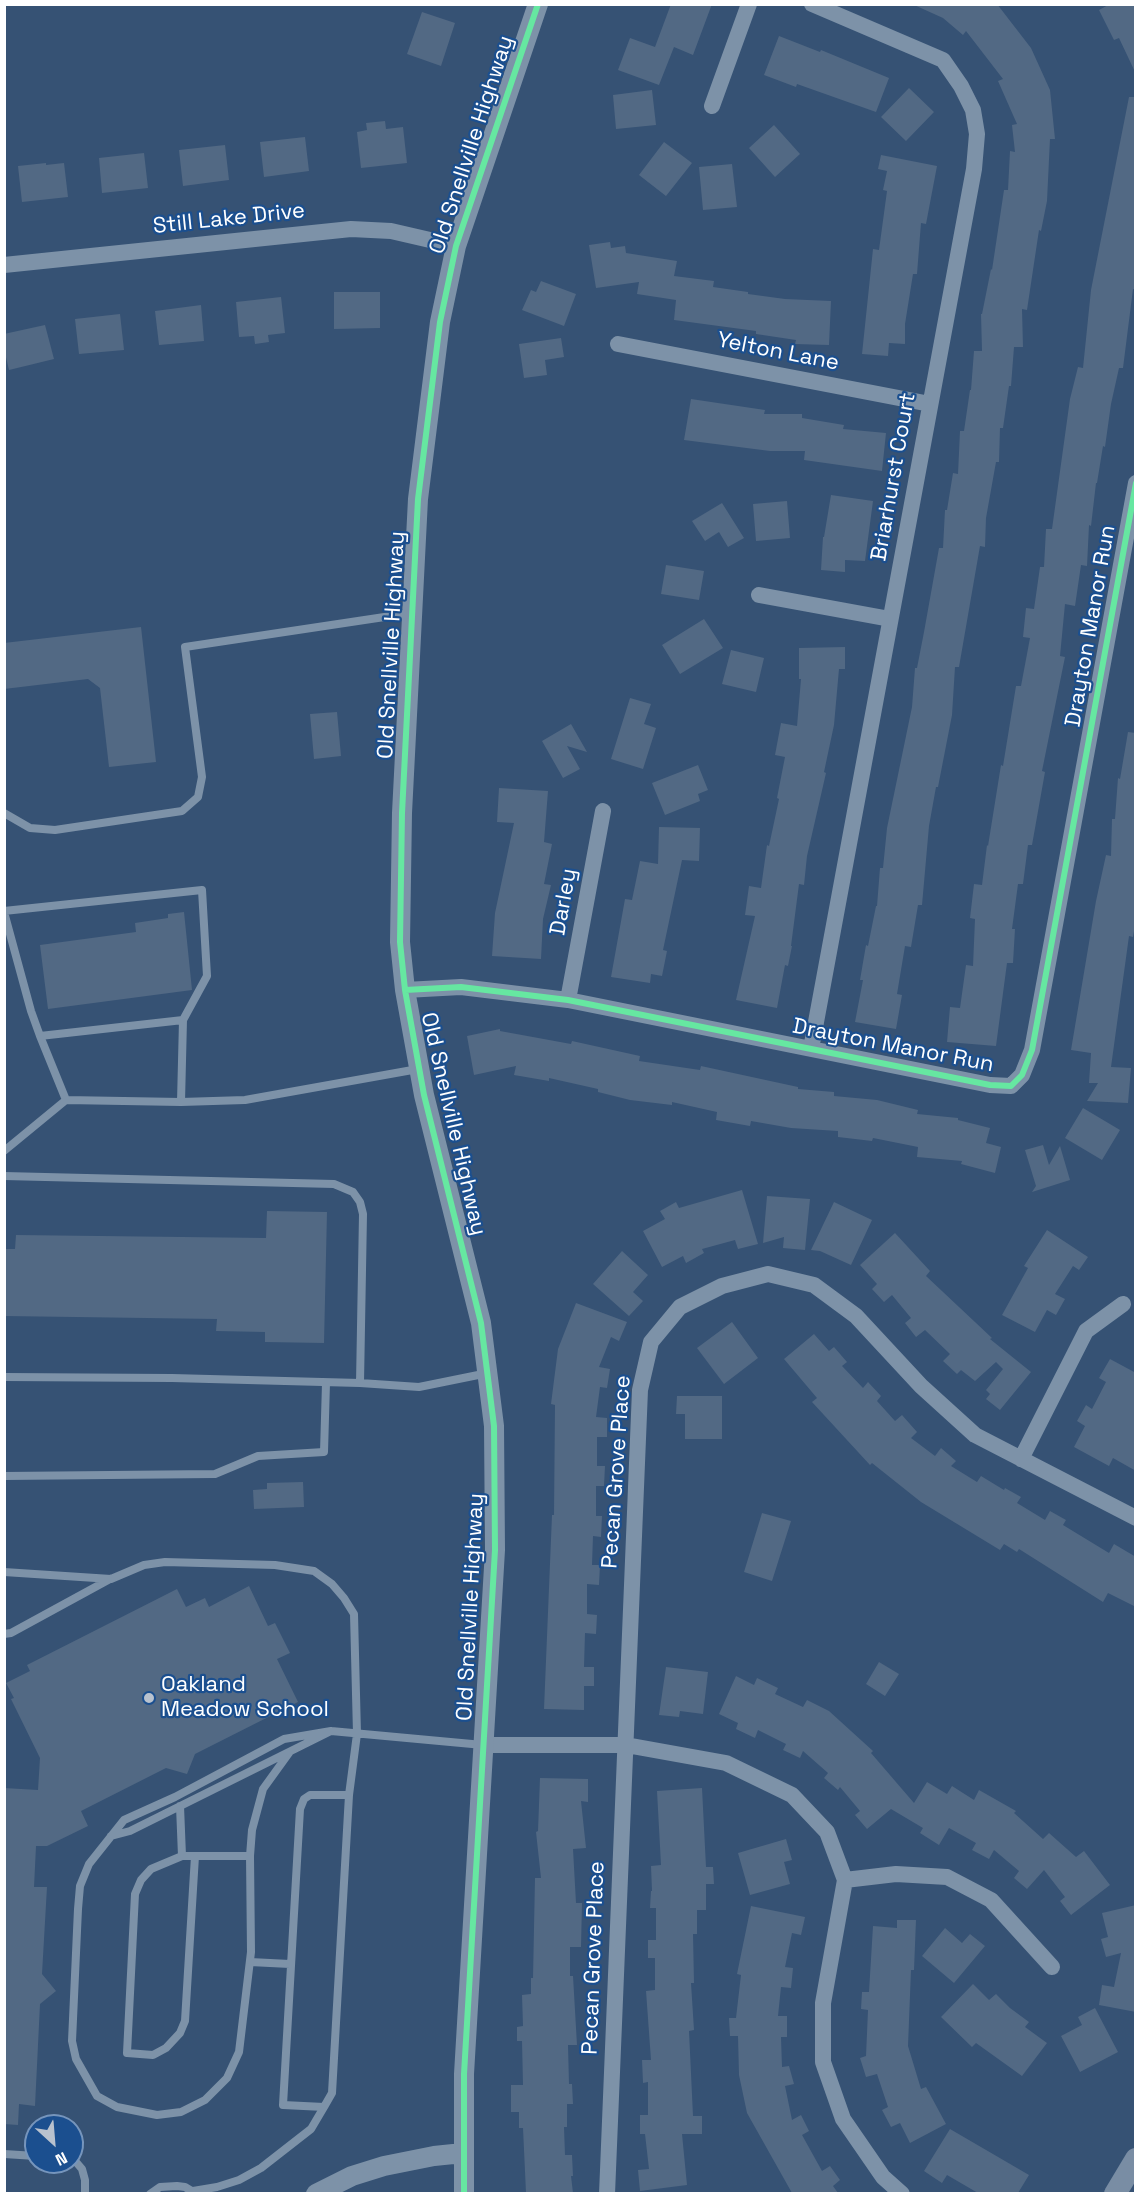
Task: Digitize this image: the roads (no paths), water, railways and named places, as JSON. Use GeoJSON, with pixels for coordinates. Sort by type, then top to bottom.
{"type":"FeatureCollection","features":[{"type":"Feature","properties":{"kind":"main road"},"geometry":{"type":"LineString","coordinates":[[1115,2193],[1136,2159]]}},
{"type":"Feature","properties":{"kind":"street","name":"Old Snellville Highway"},"geometry":{"type":"LineString","coordinates":[[464,2193],[464,2074],[495,1541],[494,1426],[481,1323],[418,1069],[405,990],[400,942],[402,813],[418,499],[440,322],[456,246],[538,4]]}},
{"type":"Feature","properties":{"kind":"street"},"geometry":{"type":"LineString","coordinates":[[712,106],[749,4]]}},
{"type":"Feature","properties":{"kind":"street","name":"Briarhurst Court"},"geometry":{"type":"LineString","coordinates":[[811,1049],[974,169],[977,134],[972,110],[961,86],[943,60],[812,4]]}},
{"type":"Feature","properties":{"kind":"street","name":"Still Lake Drive"},"geometry":{"type":"LineString","coordinates":[[4,265],[351,229],[391,231],[456,246]]}},
{"type":"Feature","properties":{"kind":"street","name":"Yelton Lane"},"geometry":{"type":"LineString","coordinates":[[618,344],[930,404]]}},
{"type":"Feature","properties":{"kind":"street","name":"Drayton Manor Run"},"geometry":{"type":"LineString","coordinates":[[405,990],[461,987],[568,1000],[990,1085],[1011,1086],[1022,1075],[1032,1050],[1136,483]]}},
{"type":"Feature","properties":{"kind":"street"},"geometry":{"type":"LineString","coordinates":[[759,595],[890,619]]}},
{"type":"Feature","properties":{"kind":"street","name":"Darley"},"geometry":{"type":"LineString","coordinates":[[568,1000],[603,812]]}},
{"type":"Feature","properties":{"kind":"street","name":"Pecan Grove Place"},"geometry":{"type":"LineString","coordinates":[[607,2193],[640,1390],[651,1341],[680,1307],[722,1286],[768,1274],[814,1285],[856,1316],[921,1386],[975,1435],[1136,1518]]}},
{"type":"Feature","properties":{"kind":"street"},"geometry":{"type":"LineString","coordinates":[[1021,1459],[1086,1331],[1123,1304]]}},
{"type":"Feature","properties":{"kind":"street"},"geometry":{"type":"LineString","coordinates":[[483,1745],[626,1745],[726,1763],[792,1795],[826,1833],[845,1880],[823,2003],[823,2062],[843,2119],[883,2177],[902,2193]]}},
{"type":"Feature","properties":{"kind":"street"},"geometry":{"type":"LineString","coordinates":[[845,1880],[896,1874],[947,1877],[991,1900],[1052,1967]]}},
{"type":"Feature","properties":{"kind":"street"},"geometry":{"type":"LineString","coordinates":[[316,2193],[338,2188],[384,2166],[434,2156],[464,2153]]}},
{"type":"Feature","properties":{"kind":"lane"},"geometry":{"type":"LineString","coordinates":[[4,813],[30,828],[55,830],[182,811],[198,797],[202,777],[185,647],[412,613]]}},
{"type":"Feature","properties":{"kind":"lane"},"geometry":{"type":"LineString","coordinates":[[66,1100],[31,1011],[4,911],[202,890],[207,976],[183,1020],[181,1102]]}},
{"type":"Feature","properties":{"kind":"lane"},"geometry":{"type":"LineString","coordinates":[[40,1035],[183,1020]]}},
{"type":"Feature","properties":{"kind":"lane"},"geometry":{"type":"LineString","coordinates":[[4,1151],[66,1100],[181,1102],[245,1100],[418,1069]]}},
{"type":"Feature","properties":{"kind":"lane"},"geometry":{"type":"LineString","coordinates":[[4,1176],[334,1184],[353,1192],[360,1202],[363,1214],[360,1383]]}},
{"type":"Feature","properties":{"kind":"lane"},"geometry":{"type":"LineString","coordinates":[[4,1377],[172,1378],[360,1383],[419,1387],[488,1373]]}},
{"type":"Feature","properties":{"kind":"lane"},"geometry":{"type":"LineString","coordinates":[[4,1476],[215,1474],[258,1456],[324,1452],[326,1383]]}},
{"type":"Feature","properties":{"kind":"lane"},"geometry":{"type":"LineString","coordinates":[[4,1634],[47,1614],[111,1579],[144,1565],[165,1562],[274,1565],[314,1571],[332,1584],[354,1614],[357,1734],[349,1795],[332,2092],[310,2129],[261,2168],[239,2180],[217,2187],[194,2192],[185,2187],[168,2186],[160,2187],[150,2193]]}},
{"type":"Feature","properties":{"kind":"lane"},"geometry":{"type":"LineString","coordinates":[[4,1572],[111,1579]]}},
{"type":"Feature","properties":{"kind":"lane"},"geometry":{"type":"LineString","coordinates":[[289,1753],[263,1789],[252,1830],[250,1962],[239,2052],[227,2078],[205,2100],[181,2112],[157,2115],[117,2107],[97,2096],[76,2059],[72,2041],[72,2018],[80,1886],[89,1864],[123,1820],[175,1797],[284,1739],[331,1731],[483,1745]]}},
{"type":"Feature","properties":{"kind":"lane"},"geometry":{"type":"LineString","coordinates":[[111,1836],[130,1831],[331,1731]]}},
{"type":"Feature","properties":{"kind":"lane"},"geometry":{"type":"LineString","coordinates":[[324,2107],[283,2105],[301,1804],[310,1795],[349,1795]]}},
{"type":"Feature","properties":{"kind":"lane"},"geometry":{"type":"LineString","coordinates":[[180,1806],[182,1856]]}},
{"type":"Feature","properties":{"kind":"lane"},"geometry":{"type":"LineString","coordinates":[[195,1856],[185,2021],[180,2033],[166,2048],[153,2055],[127,2053],[135,1894],[141,1880],[151,1869],[182,1856],[195,1856],[250,1856]]}},
{"type":"Feature","properties":{"kind":"lane"},"geometry":{"type":"LineString","coordinates":[[250,1962],[290,1964]]}},
{"type":"Feature","properties":{"kind":"lane"},"geometry":{"type":"LineString","coordinates":[[4,2154],[24,2155]]}},
{"type":"Feature","properties":{"kind":"lane"},"geometry":{"type":"LineString","coordinates":[[83,2174],[85,2193]]}},
{"type":"Feature","properties":{"kind":"place","name":"Oakland Meadow School"},"geometry":{"type":"Point","coordinates":[149,1698]}}]}
